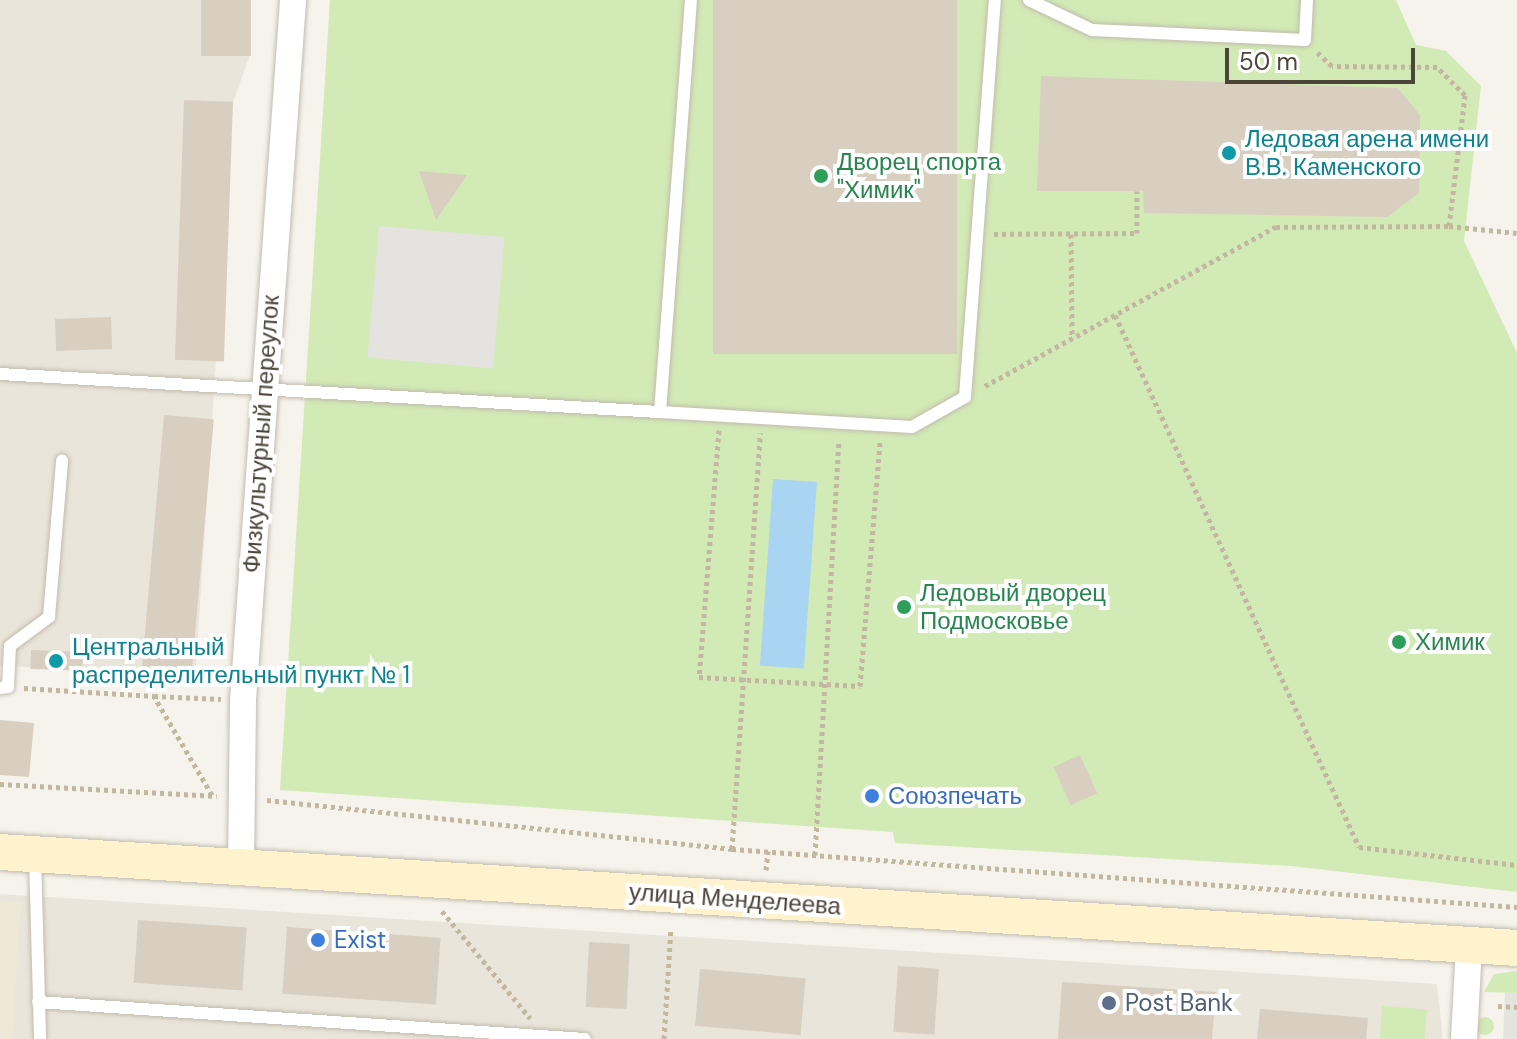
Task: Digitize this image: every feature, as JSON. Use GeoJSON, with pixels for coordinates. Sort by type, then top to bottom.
{"type":"FeatureCollection","features":[{"type":"Feature","properties":{"kind":"main road","name":"улица Менделеева"},"geometry":{"type":"LineString","coordinates":[[18,853],[1517,948]]}},
{"type":"Feature","properties":{"kind":"street","name":"Физкультурный переулок"},"geometry":{"type":"LineString","coordinates":[[241,867],[225,797],[243,700],[293,0]]}},
{"type":"Feature","properties":{"kind":"street"},"geometry":{"type":"LineString","coordinates":[[1464,1039],[1469,947]]}},
{"type":"Feature","properties":{"kind":"lane"},"geometry":{"type":"LineString","coordinates":[[660,412],[691,0]]}},
{"type":"Feature","properties":{"kind":"lane"},"geometry":{"type":"LineString","coordinates":[[0,374],[912,427],[965,397],[995,0]]}},
{"type":"Feature","properties":{"kind":"lane"},"geometry":{"type":"LineString","coordinates":[[1029,0],[1092,30],[1305,40],[1307,0]]}},
{"type":"Feature","properties":{"kind":"lane"},"geometry":{"type":"LineString","coordinates":[[4,688],[10,646],[49,617],[62,461]]}},
{"type":"Feature","properties":{"kind":"lane"},"geometry":{"type":"LineString","coordinates":[[18,853],[40,1039]]}},
{"type":"Feature","properties":{"kind":"lane"},"geometry":{"type":"LineString","coordinates":[[38,1002],[585,1039]]}},
{"type":"Feature","properties":{"kind":"path"},"geometry":{"type":"LineString","coordinates":[[1305,40],[1332,66],[1437,67],[1465,95],[1449,226]]}},
{"type":"Feature","properties":{"kind":"path"},"geometry":{"type":"LineString","coordinates":[[977,234],[1137,233],[1137,191]]}},
{"type":"Feature","properties":{"kind":"path"},"geometry":{"type":"LineString","coordinates":[[965,397],[1276,227],[1449,226],[1517,233]]}},
{"type":"Feature","properties":{"kind":"path"},"geometry":{"type":"LineString","coordinates":[[1071,234],[1072,338]]}},
{"type":"Feature","properties":{"kind":"path"},"geometry":{"type":"LineString","coordinates":[[1115,315],[1359,847],[1517,865]]}},
{"type":"Feature","properties":{"kind":"path"},"geometry":{"type":"LineString","coordinates":[[720,417],[699,677],[860,686],[881,426]]}},
{"type":"Feature","properties":{"kind":"path"},"geometry":{"type":"LineString","coordinates":[[732,849],[761,420]]}},
{"type":"Feature","properties":{"kind":"path"},"geometry":{"type":"LineString","coordinates":[[815,855],[840,425]]}},
{"type":"Feature","properties":{"kind":"path"},"geometry":{"type":"LineString","coordinates":[[4,688],[243,700]]}},
{"type":"Feature","properties":{"kind":"path"},"geometry":{"type":"LineString","coordinates":[[154,696],[225,797]]}},
{"type":"Feature","properties":{"kind":"path"},"geometry":{"type":"LineString","coordinates":[[0,784],[225,797],[732,849],[1517,907]]}},
{"type":"Feature","properties":{"kind":"path"},"geometry":{"type":"LineString","coordinates":[[442,911],[545,1036]]}},
{"type":"Feature","properties":{"kind":"path"},"geometry":{"type":"LineString","coordinates":[[664,1039],[671,928]]}},
{"type":"Feature","properties":{"kind":"path"},"geometry":{"type":"LineString","coordinates":[[1498,1006],[1517,1007]]}},
{"type":"Feature","properties":{"kind":"shaded area"},"geometry":{"type":"Polygon","coordinates":[[[0,0],[251,0],[249,58],[233,102],[195,680],[0,665],[0,0]]]}},
{"type":"Feature","properties":{"kind":"shaded area"},"geometry":{"type":"Polygon","coordinates":[[[379,226],[505,237],[493,368],[367,357],[379,226]]]}},
{"type":"Feature","properties":{"kind":"shaded area"},"geometry":{"type":"Polygon","coordinates":[[[0,894],[1437,984],[1443,1039],[0,1039],[0,894]]]}},
{"type":"Feature","properties":{"kind":"shaded area"},"geometry":{"type":"Polygon","coordinates":[[[0,901],[21,902],[12,1039],[0,1039],[0,901]]]}},
{"type":"Feature","properties":{"kind":"shaded area"},"geometry":{"type":"Polygon","coordinates":[[[1505,993],[1517,993],[1517,1039],[1503,1039],[1505,993]]]}},
{"type":"Feature","properties":{"kind":"green space","name":"Ледовый дворец Подмосковье"},"geometry":{"type":"Polygon","coordinates":[[[330,0],[1396,0],[1416,45],[1446,51],[1481,86],[1464,241],[1517,353],[1517,892],[1291,866],[895,843],[893,832],[280,790],[330,0]]]}},
{"type":"Feature","properties":{"kind":"green space"},"geometry":{"type":"Polygon","coordinates":[[[1517,971],[1517,993],[1484,992],[1494,974],[1517,971]]]}},
{"type":"Feature","properties":{"kind":"green space"},"geometry":{"type":"Polygon","coordinates":[[[1382,1006],[1427,1009],[1425,1039],[1380,1039],[1382,1006]]]}},
{"type":"Feature","properties":{"kind":"green space"},"geometry":{"type":"Polygon","coordinates":[[[1485,1017],[1494,1026],[1485,1035],[1476,1026],[1485,1017]]]}},
{"type":"Feature","properties":{"kind":"water"},"geometry":{"type":"Polygon","coordinates":[[[773,479],[817,482],[804,669],[760,666],[773,479]]]}},
{"type":"Feature","properties":{"kind":"building"},"geometry":{"type":"Polygon","coordinates":[[[201,0],[251,0],[251,56],[201,56],[201,0]]]}},
{"type":"Feature","properties":{"kind":"building","name":"Дворец спорта \"Химик\""},"geometry":{"type":"Polygon","coordinates":[[[713,0],[957,0],[957,354],[713,354],[713,0]]]}},
{"type":"Feature","properties":{"kind":"building","name":"Ледовая арена имени В.В. Каменского"},"geometry":{"type":"Polygon","coordinates":[[[1041,76],[1398,88],[1420,115],[1419,193],[1387,217],[1144,213],[1143,191],[1037,191],[1041,76]]]}},
{"type":"Feature","properties":{"kind":"building"},"geometry":{"type":"Polygon","coordinates":[[[184,100],[233,102],[224,362],[175,360],[184,100]]]}},
{"type":"Feature","properties":{"kind":"building"},"geometry":{"type":"Polygon","coordinates":[[[419,171],[467,175],[436,220],[419,171]]]}},
{"type":"Feature","properties":{"kind":"building"},"geometry":{"type":"Polygon","coordinates":[[[111,317],[112,349],[56,351],[55,319],[111,317]]]}},
{"type":"Feature","properties":{"kind":"building"},"geometry":{"type":"Polygon","coordinates":[[[164,415],[214,419],[191,680],[141,676],[164,415]]]}},
{"type":"Feature","properties":{"kind":"building","name":"Центральный распределительный пункт № 1"},"geometry":{"type":"Polygon","coordinates":[[[31,650],[83,652],[82,671],[30,669],[31,650]]]}},
{"type":"Feature","properties":{"kind":"building"},"geometry":{"type":"Polygon","coordinates":[[[0,720],[34,723],[29,777],[0,775],[0,720]]]}},
{"type":"Feature","properties":{"kind":"building"},"geometry":{"type":"Polygon","coordinates":[[[1080,755],[1097,793],[1071,805],[1054,767],[1080,755]]]}},
{"type":"Feature","properties":{"kind":"building"},"geometry":{"type":"Polygon","coordinates":[[[138,920],[247,928],[242,990],[134,983],[138,920]]]}},
{"type":"Feature","properties":{"kind":"building"},"geometry":{"type":"Polygon","coordinates":[[[287,927],[441,938],[436,1005],[282,994],[287,927]]]}},
{"type":"Feature","properties":{"kind":"building"},"geometry":{"type":"Polygon","coordinates":[[[589,942],[630,944],[627,1009],[586,1007],[589,942]]]}},
{"type":"Feature","properties":{"kind":"building"},"geometry":{"type":"Polygon","coordinates":[[[898,966],[939,969],[934,1035],[893,1032],[898,966]]]}},
{"type":"Feature","properties":{"kind":"building"},"geometry":{"type":"Polygon","coordinates":[[[700,969],[806,978],[801,1035],[695,1026],[700,969]]]}},
{"type":"Feature","properties":{"kind":"building"},"geometry":{"type":"Polygon","coordinates":[[[1062,982],[1216,992],[1212,1039],[1058,1039],[1062,982]]]}},
{"type":"Feature","properties":{"kind":"building"},"geometry":{"type":"Polygon","coordinates":[[[1260,1009],[1368,1018],[1366,1039],[1257,1039],[1260,1009]]]}},
{"type":"Feature","properties":{"kind":"place","name":"Ледовая арена имени В.В. Каменского"},"geometry":{"type":"Point","coordinates":[1229,153]}},
{"type":"Feature","properties":{"kind":"place","name":"Дворец спорта \"Химик\""},"geometry":{"type":"Point","coordinates":[821,176]}},
{"type":"Feature","properties":{"kind":"place","name":"Ледовый дворец Подмосковье"},"geometry":{"type":"Point","coordinates":[904,607]}},
{"type":"Feature","properties":{"kind":"place","name":"Химик"},"geometry":{"type":"Point","coordinates":[1399,642]}},
{"type":"Feature","properties":{"kind":"place","name":"Центральный распределительный пункт № 1"},"geometry":{"type":"Point","coordinates":[56,661]}},
{"type":"Feature","properties":{"kind":"place","name":"Союзпечать"},"geometry":{"type":"Point","coordinates":[872,796]}},
{"type":"Feature","properties":{"kind":"place","name":"Exist"},"geometry":{"type":"Point","coordinates":[318,940]}},
{"type":"Feature","properties":{"kind":"place","name":"Post Bank"},"geometry":{"type":"Point","coordinates":[1109,1003]}}]}
